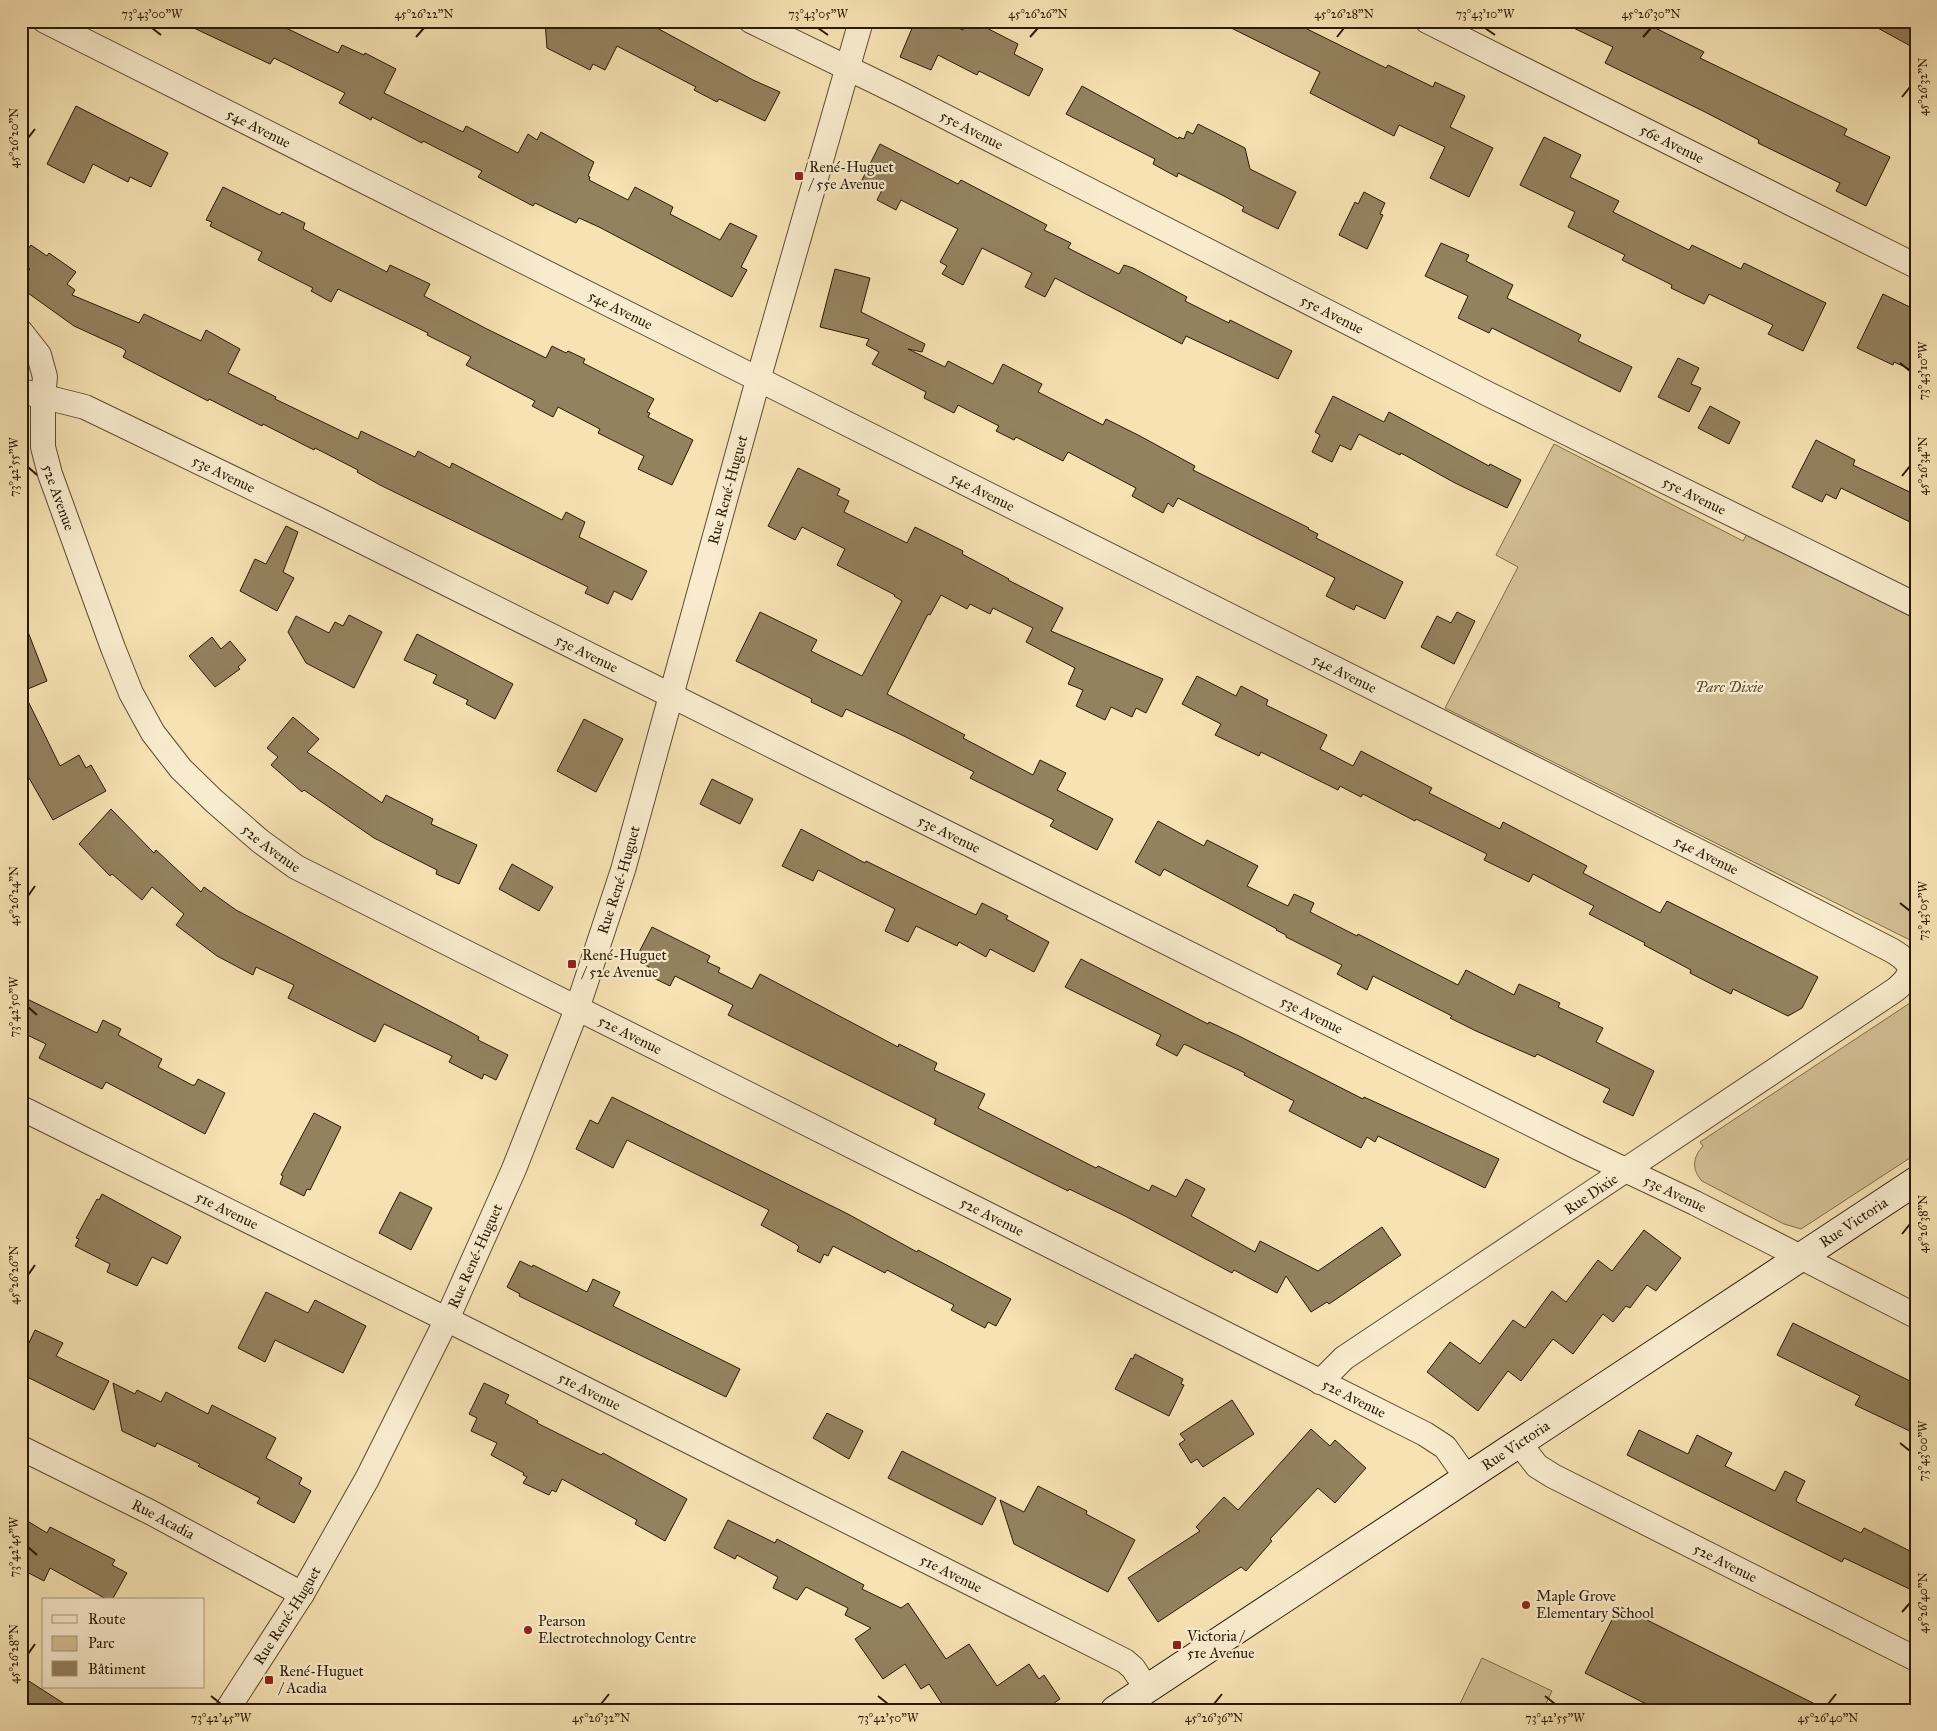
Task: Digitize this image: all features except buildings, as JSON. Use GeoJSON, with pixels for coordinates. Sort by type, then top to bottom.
{"type":"FeatureCollection","features":[{"type":"Feature","properties":{"kind":"main road","name":"Rue Victoria"},"geometry":{"type":"LineString","coordinates":[[1115,1710],[1916,1181]]}},
{"type":"Feature","properties":{"kind":"street","name":"54e Avenue"},"geometry":{"type":"LineString","coordinates":[[45,21],[1876,941],[1904,957],[1908,962],[1910,971]]}},
{"type":"Feature","properties":{"kind":"street","name":"55e Avenue"},"geometry":{"type":"LineString","coordinates":[[751,21],[848,70],[903,95],[1488,394],[1916,605]]}},
{"type":"Feature","properties":{"kind":"street","name":"Rue René-Huguet"},"geometry":{"type":"LineString","coordinates":[[227,1710],[302,1594],[367,1479],[447,1319],[514,1169],[577,1009],[623,870],[758,380],[861,21]]}},
{"type":"Feature","properties":{"kind":"street","name":"56e Avenue"},"geometry":{"type":"LineString","coordinates":[[1427,21],[1916,266]]}},
{"type":"Feature","properties":{"kind":"street"},"geometry":{"type":"LineString","coordinates":[[21,332],[39,355],[45,376],[32,394]]}},
{"type":"Feature","properties":{"kind":"street","name":"53e Avenue"},"geometry":{"type":"LineString","coordinates":[[32,394],[86,406],[317,519],[1627,1170],[1916,1316]]}},
{"type":"Feature","properties":{"kind":"street","name":"52e Avenue"},"geometry":{"type":"LineString","coordinates":[[32,394],[50,474],[131,693],[153,733],[181,770],[260,841],[296,867],[1433,1439],[1452,1455],[1466,1478]]}},
{"type":"Feature","properties":{"kind":"street","name":"Rue Dixie"},"geometry":{"type":"LineString","coordinates":[[1320,1382],[1344,1358],[1895,990],[1903,983],[1910,971]]}},
{"type":"Feature","properties":{"kind":"street","name":"51e Avenue"},"geometry":{"type":"LineString","coordinates":[[21,1108],[447,1319],[1125,1661],[1133,1668],[1147,1689]]}},
{"type":"Feature","properties":{"kind":"street","name":"52e Avenue"},"geometry":{"type":"LineString","coordinates":[[1519,1443],[1537,1466],[1553,1476],[1916,1659]]}},
{"type":"Feature","properties":{"kind":"street","name":"Rue Acadia"},"geometry":{"type":"LineString","coordinates":[[21,1448],[150,1512],[302,1594]]}},
{"type":"Feature","properties":{"kind":"green space","name":"Parc Dixie"},"geometry":{"type":"Polygon","coordinates":[[[1554,444],[1743,541],[1747,534],[1916,619],[1916,943],[1445,708],[1518,567],[1496,555],[1554,444]]]}},
{"type":"Feature","properties":{"kind":"green space"},"geometry":{"type":"Polygon","coordinates":[[[1916,999],[1916,1154],[1801,1229],[1784,1224],[1702,1181],[1695,1168],[1695,1159],[1703,1146],[1700,1142],[1916,999]]]}},
{"type":"Feature","properties":{"kind":"green space"},"geometry":{"type":"Polygon","coordinates":[[[1482,1658],[1552,1691],[1543,1710],[1457,1710],[1482,1658]]]}},
{"type":"Feature","properties":{"kind":"place","name":"René-Huguet / 55e Avenue"},"geometry":{"type":"Point","coordinates":[799,176]}},
{"type":"Feature","properties":{"kind":"place","name":"René-Huguet / 52e Avenue"},"geometry":{"type":"Point","coordinates":[572,964]}},
{"type":"Feature","properties":{"kind":"place","name":"Maple Grove Elementary School"},"geometry":{"type":"Point","coordinates":[1526,1605]}},
{"type":"Feature","properties":{"kind":"place","name":"Pearson Electrotechnology Centre"},"geometry":{"type":"Point","coordinates":[528,1630]}},
{"type":"Feature","properties":{"kind":"place","name":"Victoria / 51e Avenue"},"geometry":{"type":"Point","coordinates":[1177,1645]}},
{"type":"Feature","properties":{"kind":"place","name":"René-Huguet / Acadia"},"geometry":{"type":"Point","coordinates":[269,1680]}}]}
